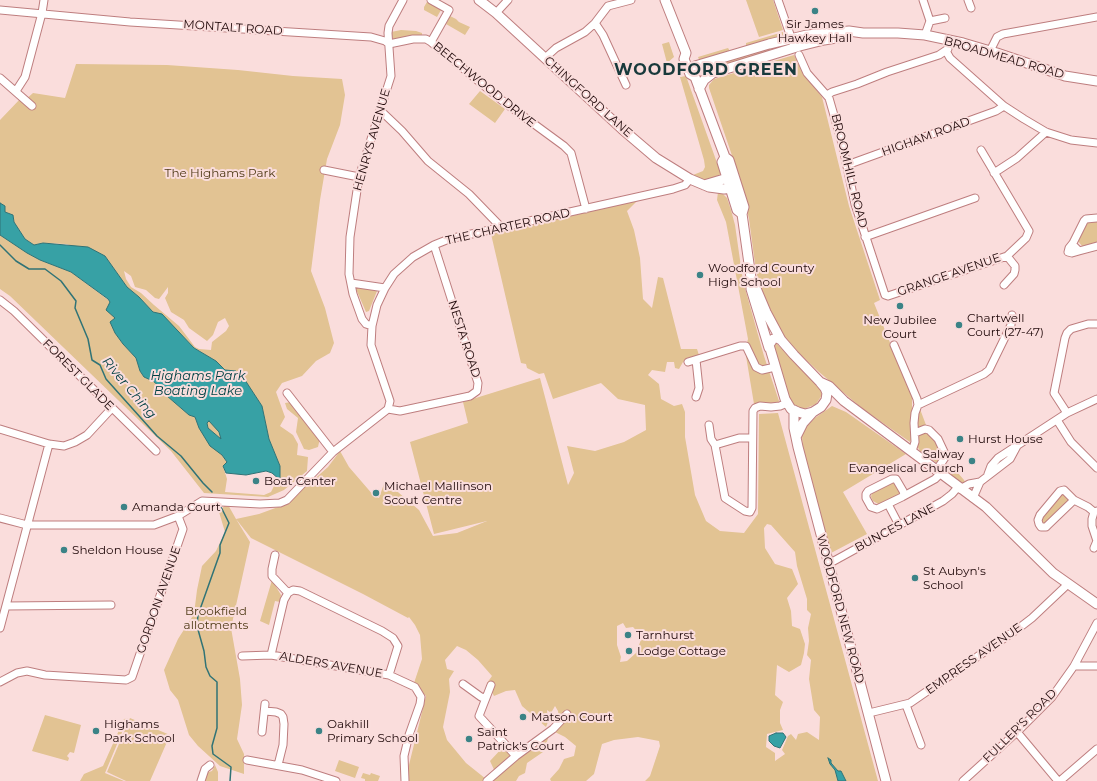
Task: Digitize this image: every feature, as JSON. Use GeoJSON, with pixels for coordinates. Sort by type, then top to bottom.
{"type":"FeatureCollection","features":[{"type":"Feature","properties":{"kind":"main road","name":"CHINGFORD LANE"},"geometry":{"type":"LineString","coordinates":[[479,0],[496,13],[656,158],[690,179],[704,185],[718,189],[734,188]]}},
{"type":"Feature","properties":{"kind":"main road"},"geometry":{"type":"LineString","coordinates":[[666,1],[686,53],[691,56],[697,71],[695,77],[725,157],[722,162],[744,207],[742,214],[751,278],[751,289],[783,394],[787,403],[794,410],[802,413],[814,412]]}},
{"type":"Feature","properties":{"kind":"main road","name":"BROADMEAD ROAD"},"geometry":{"type":"LineString","coordinates":[[695,66],[791,38],[807,35],[840,32],[898,33],[925,35],[949,40],[990,51],[1065,76],[1097,81]]}},
{"type":"Feature","properties":{"kind":"main road","name":"BROADMEAD ROAD"},"geometry":{"type":"LineString","coordinates":[[699,89],[704,80],[710,74],[797,52],[824,40],[851,37],[863,33]]}},
{"type":"Feature","properties":{"kind":"main road"},"geometry":{"type":"LineString","coordinates":[[686,53],[684,59],[688,70],[690,74],[695,77]]}},
{"type":"Feature","properties":{"kind":"main road"},"geometry":{"type":"LineString","coordinates":[[704,185],[731,178]]}},
{"type":"Feature","properties":{"kind":"main road"},"geometry":{"type":"LineString","coordinates":[[751,278],[766,312],[781,340],[820,382],[827,393],[824,404]]}},
{"type":"Feature","properties":{"kind":"main road"},"geometry":{"type":"LineString","coordinates":[[769,348],[769,342],[772,338],[781,340]]}},
{"type":"Feature","properties":{"kind":"main road"},"geometry":{"type":"LineString","coordinates":[[820,382],[829,386],[844,401],[973,498],[1001,521],[1048,568],[1097,604]]}},
{"type":"Feature","properties":{"kind":"main road"},"geometry":{"type":"LineString","coordinates":[[796,437],[803,423],[824,404],[831,401],[844,401]]}},
{"type":"Feature","properties":{"kind":"main road","name":"WOODFORD NEW ROAD"},"geometry":{"type":"LineString","coordinates":[[794,410],[794,428],[798,447],[886,781]]}},
{"type":"Feature","properties":{"kind":"street"},"geometry":{"type":"LineString","coordinates":[[16,91],[25,77],[42,14],[44,0]]}},
{"type":"Feature","properties":{"kind":"street"},"geometry":{"type":"LineString","coordinates":[[389,44],[389,26],[403,0]]}},
{"type":"Feature","properties":{"kind":"street"},"geometry":{"type":"LineString","coordinates":[[431,0],[449,10],[431,42]]}},
{"type":"Feature","properties":{"kind":"street"},"geometry":{"type":"LineString","coordinates":[[496,13],[508,0]]}},
{"type":"Feature","properties":{"kind":"street"},"geometry":{"type":"LineString","coordinates":[[545,58],[556,48],[572,40],[595,23],[608,3],[631,0]]}},
{"type":"Feature","properties":{"kind":"street","name":"BROOMHILL ROAD"},"geometry":{"type":"LineString","coordinates":[[778,0],[791,38],[807,73],[827,95],[836,117],[855,204],[885,295]]}},
{"type":"Feature","properties":{"kind":"street"},"geometry":{"type":"LineString","coordinates":[[923,0],[930,21],[925,35]]}},
{"type":"Feature","properties":{"kind":"street"},"geometry":{"type":"LineString","coordinates":[[968,0],[971,8]]}},
{"type":"Feature","properties":{"kind":"street","name":"MONTALT ROAD"},"geometry":{"type":"LineString","coordinates":[[0,10],[130,22],[371,37],[385,41],[389,44]]}},
{"type":"Feature","properties":{"kind":"street"},"geometry":{"type":"LineString","coordinates":[[990,51],[997,37],[1002,34],[1097,17]]}},
{"type":"Feature","properties":{"kind":"street"},"geometry":{"type":"LineString","coordinates":[[930,21],[945,18]]}},
{"type":"Feature","properties":{"kind":"street"},"geometry":{"type":"LineString","coordinates":[[595,23],[601,30],[626,85]]}},
{"type":"Feature","properties":{"kind":"street","name":"BEECHWOOD DRIVE"},"geometry":{"type":"LineString","coordinates":[[389,44],[413,39],[431,42],[504,102],[564,146],[571,153]]}},
{"type":"Feature","properties":{"kind":"street"},"geometry":{"type":"LineString","coordinates":[[827,95],[946,51],[948,49],[949,40]]}},
{"type":"Feature","properties":{"kind":"street","name":"HENRYS AVENUE"},"geometry":{"type":"LineString","coordinates":[[372,326],[366,324],[362,319],[353,294],[349,274],[350,237],[359,177],[391,76],[389,44]]}},
{"type":"Feature","properties":{"kind":"street"},"geometry":{"type":"LineString","coordinates":[[946,51],[950,58],[1004,106],[1046,132],[1071,140],[1097,143]]}},
{"type":"Feature","properties":{"kind":"street"},"geometry":{"type":"LineString","coordinates":[[0,78],[32,106]]}},
{"type":"Feature","properties":{"kind":"street","name":"HIGHAM ROAD"},"geometry":{"type":"LineString","coordinates":[[847,165],[996,111],[1004,106]]}},
{"type":"Feature","properties":{"kind":"street"},"geometry":{"type":"LineString","coordinates":[[380,110],[402,131],[428,161],[469,194],[501,227]]}},
{"type":"Feature","properties":{"kind":"street"},"geometry":{"type":"LineString","coordinates":[[981,150],[994,173],[1017,158],[1046,132]]}},
{"type":"Feature","properties":{"kind":"street","name":"THE CHARTER ROAD"},"geometry":{"type":"LineString","coordinates":[[571,153],[576,165],[586,208]]}},
{"type":"Feature","properties":{"kind":"street"},"geometry":{"type":"LineString","coordinates":[[324,170],[359,177]]}},
{"type":"Feature","properties":{"kind":"street","name":"GRANGE AVENUE"},"geometry":{"type":"LineString","coordinates":[[885,295],[888,296],[1007,256],[1028,235],[1029,231],[994,173]]}},
{"type":"Feature","properties":{"kind":"street","name":"THE CHARTER ROAD"},"geometry":{"type":"LineString","coordinates":[[388,409],[390,401],[371,345],[372,326],[377,305],[385,288],[394,274],[413,257],[434,245],[449,239],[680,187],[685,185],[690,179]]}},
{"type":"Feature","properties":{"kind":"street"},"geometry":{"type":"LineString","coordinates":[[865,237],[975,198]]}},
{"type":"Feature","properties":{"kind":"street"},"geometry":{"type":"LineString","coordinates":[[1097,218],[1086,219],[1084,221],[1073,243],[1079,250],[1097,246]]}},
{"type":"Feature","properties":{"kind":"street","name":"NESTA ROAD"},"geometry":{"type":"LineString","coordinates":[[388,409],[400,411],[470,396],[477,391],[478,383],[434,245]]}},
{"type":"Feature","properties":{"kind":"street"},"geometry":{"type":"LineString","coordinates":[[1004,285],[1014,274],[1015,270],[1015,266],[1007,256]]}},
{"type":"Feature","properties":{"kind":"street"},"geometry":{"type":"LineString","coordinates":[[351,283],[385,288]]}},
{"type":"Feature","properties":{"kind":"street","name":"FOREST GLADE"},"geometry":{"type":"LineString","coordinates":[[0,300],[14,311],[156,450]]}},
{"type":"Feature","properties":{"kind":"street"},"geometry":{"type":"LineString","coordinates":[[918,405],[984,374],[989,370],[1010,325],[1012,315]]}},
{"type":"Feature","properties":{"kind":"street"},"geometry":{"type":"LineString","coordinates":[[1068,413],[1054,393],[1065,338],[1071,329],[1088,324],[1097,324]]}},
{"type":"Feature","properties":{"kind":"street"},"geometry":{"type":"LineString","coordinates":[[894,345],[917,398],[918,405],[915,413],[915,442],[912,451]]}},
{"type":"Feature","properties":{"kind":"street"},"geometry":{"type":"LineString","coordinates":[[688,362],[740,346],[746,346],[756,367],[762,370],[775,367]]}},
{"type":"Feature","properties":{"kind":"street"},"geometry":{"type":"LineString","coordinates":[[696,360],[699,388],[696,397]]}},
{"type":"Feature","properties":{"kind":"street"},"geometry":{"type":"LineString","coordinates":[[287,393],[333,452]]}},
{"type":"Feature","properties":{"kind":"street"},"geometry":{"type":"LineString","coordinates":[[973,498],[980,482],[988,474],[1010,459],[1019,445],[1068,413],[1097,399]]}},
{"type":"Feature","properties":{"kind":"street"},"geometry":{"type":"LineString","coordinates":[[709,426],[711,439],[715,445],[724,498],[745,511],[750,512],[752,508],[753,411],[755,408],[760,406],[780,406],[787,403]]}},
{"type":"Feature","properties":{"kind":"street"},"geometry":{"type":"LineString","coordinates":[[0,429],[49,444],[64,446],[87,435],[112,408]]}},
{"type":"Feature","properties":{"kind":"street"},"geometry":{"type":"LineString","coordinates":[[0,518],[28,525],[154,525],[178,516],[202,501],[260,504],[280,503],[287,500],[333,452],[388,409]]}},
{"type":"Feature","properties":{"kind":"street"},"geometry":{"type":"LineString","coordinates":[[1057,420],[1072,442],[1097,468]]}},
{"type":"Feature","properties":{"kind":"street"},"geometry":{"type":"LineString","coordinates":[[902,497],[904,494],[903,491],[896,479],[892,479],[868,491],[866,494],[866,498],[871,507],[877,509],[902,497],[935,479],[946,456],[938,439],[929,430],[925,429],[915,433]]}},
{"type":"Feature","properties":{"kind":"street"},"geometry":{"type":"LineString","coordinates":[[715,445],[739,438],[752,438]]}},
{"type":"Feature","properties":{"kind":"street"},"geometry":{"type":"LineString","coordinates":[[0,628],[49,444]]}},
{"type":"Feature","properties":{"kind":"street"},"geometry":{"type":"LineString","coordinates":[[959,488],[980,482]]}},
{"type":"Feature","properties":{"kind":"street","name":"BUNCES LANE"},"geometry":{"type":"LineString","coordinates":[[828,563],[946,500],[959,488]]}},
{"type":"Feature","properties":{"kind":"street"},"geometry":{"type":"LineString","coordinates":[[1074,500],[1048,526],[1042,527],[1038,524],[1040,515],[1060,491],[1064,490],[1068,492],[1074,500],[1096,511],[1092,523],[1097,541],[1094,548]]}},
{"type":"Feature","properties":{"kind":"street"},"geometry":{"type":"LineString","coordinates":[[888,504],[899,525]]}},
{"type":"Feature","properties":{"kind":"street","name":"GORDON AVENUE"},"geometry":{"type":"LineString","coordinates":[[0,682],[17,673],[27,671],[45,675],[126,680],[132,677],[183,529],[178,516]]}},
{"type":"Feature","properties":{"kind":"street"},"geometry":{"type":"LineString","coordinates":[[275,555],[272,576],[288,593]]}},
{"type":"Feature","properties":{"kind":"street","name":"EMPRESS AVENUE"},"geometry":{"type":"LineString","coordinates":[[869,713],[906,705],[1019,628],[1032,618],[1068,584]]}},
{"type":"Feature","properties":{"kind":"street"},"geometry":{"type":"LineString","coordinates":[[271,655],[284,600],[288,593],[293,590],[300,591],[382,631],[393,638],[398,646],[389,675]]}},
{"type":"Feature","properties":{"kind":"street"},"geometry":{"type":"LineString","coordinates":[[6,606],[111,605]]}},
{"type":"Feature","properties":{"kind":"street","name":"FULLER'S ROAD"},"geometry":{"type":"LineString","coordinates":[[963,781],[1018,732],[1052,697],[1074,666],[1097,623]]}},
{"type":"Feature","properties":{"kind":"street","name":"ALDERS AVENUE"},"geometry":{"type":"LineString","coordinates":[[242,656],[271,655],[389,675],[415,687],[421,697],[404,756],[404,781]]}},
{"type":"Feature","properties":{"kind":"street"},"geometry":{"type":"LineString","coordinates":[[1074,666],[1097,666]]}},
{"type":"Feature","properties":{"kind":"street"},"geometry":{"type":"LineString","coordinates":[[463,684],[481,697],[486,698]]}},
{"type":"Feature","properties":{"kind":"street"},"geometry":{"type":"LineString","coordinates":[[491,685],[479,716],[516,756]]}},
{"type":"Feature","properties":{"kind":"street"},"geometry":{"type":"LineString","coordinates":[[906,705],[921,745]]}},
{"type":"Feature","properties":{"kind":"street"},"geometry":{"type":"LineString","coordinates":[[262,732],[265,708],[281,714],[284,724],[283,745],[278,766]]}},
{"type":"Feature","properties":{"kind":"street"},"geometry":{"type":"LineString","coordinates":[[487,781],[516,756],[553,728],[567,714]]}},
{"type":"Feature","properties":{"kind":"street"},"geometry":{"type":"LineString","coordinates":[[1018,732],[1059,781],[1097,748]]}},
{"type":"Feature","properties":{"kind":"street"},"geometry":{"type":"LineString","coordinates":[[246,760],[302,770],[336,781]]}},
{"type":"Feature","properties":{"kind":"street"},"geometry":{"type":"LineString","coordinates":[[200,781],[205,769],[210,765]]}},
{"type":"Feature","properties":{"kind":"green space"},"geometry":{"type":"Polygon","coordinates":[[[746,0],[773,0],[783,30],[759,37],[746,0]]]}},
{"type":"Feature","properties":{"kind":"green space"},"geometry":{"type":"Polygon","coordinates":[[[427,2],[441,10],[437,17],[424,10],[427,2]]]}},
{"type":"Feature","properties":{"kind":"green space"},"geometry":{"type":"Polygon","coordinates":[[[450,16],[470,27],[465,35],[446,24],[450,16]]]}},
{"type":"Feature","properties":{"kind":"green space"},"geometry":{"type":"Polygon","coordinates":[[[401,30],[416,31],[422,33],[422,36],[395,41],[391,32],[401,30]]]}},
{"type":"Feature","properties":{"kind":"green space"},"geometry":{"type":"Polygon","coordinates":[[[783,32],[783,37],[746,47],[746,43],[783,32]]]}},
{"type":"Feature","properties":{"kind":"green space"},"geometry":{"type":"Polygon","coordinates":[[[669,42],[674,57],[667,63],[662,44],[669,42]]]}},
{"type":"Feature","properties":{"kind":"green space"},"geometry":{"type":"Polygon","coordinates":[[[772,47],[773,52],[708,73],[706,66],[772,47]]]}},
{"type":"Feature","properties":{"kind":"green space"},"geometry":{"type":"Polygon","coordinates":[[[728,48],[730,51],[700,62],[698,57],[728,48]]]}},
{"type":"Feature","properties":{"kind":"green space"},"geometry":{"type":"Polygon","coordinates":[[[794,55],[803,73],[822,97],[849,206],[880,300],[874,303],[912,397],[912,435],[910,442],[863,409],[800,354],[784,336],[762,293],[756,271],[749,219],[740,179],[709,85],[714,79],[794,55]]]}},
{"type":"Feature","properties":{"kind":"green space","name":"The Highams Park"},"geometry":{"type":"Polygon","coordinates":[[[76,64],[167,65],[342,79],[345,95],[340,125],[327,159],[311,271],[325,308],[334,343],[330,353],[316,361],[302,376],[282,383],[276,392],[285,417],[280,426],[293,435],[298,444],[297,455],[308,457],[307,471],[284,490],[268,497],[204,493],[171,451],[10,296],[0,289],[0,235],[40,260],[71,272],[110,302],[115,318],[111,322],[115,333],[136,358],[140,371],[144,377],[153,381],[160,387],[162,394],[167,396],[189,415],[195,417],[199,428],[227,462],[223,466],[227,479],[225,492],[264,495],[271,492],[275,484],[280,487],[280,466],[269,439],[262,406],[245,380],[236,371],[225,370],[216,361],[194,348],[181,334],[153,312],[127,287],[105,256],[66,244],[43,243],[34,245],[25,239],[14,222],[13,215],[5,212],[0,203],[0,120],[21,98],[24,101],[33,93],[65,98],[76,64]],[[124,271],[126,279],[131,287],[141,293],[179,326],[195,347],[199,349],[211,350],[212,342],[226,331],[229,326],[225,318],[218,322],[213,335],[207,341],[189,328],[184,320],[171,312],[165,298],[168,293],[168,287],[159,299],[155,298],[146,290],[135,287],[131,276],[124,271]]]}},
{"type":"Feature","properties":{"kind":"green space"},"geometry":{"type":"Polygon","coordinates":[[[686,76],[721,174],[712,179],[704,180],[693,177],[693,175],[703,171],[705,167],[680,77],[686,76]]]}},
{"type":"Feature","properties":{"kind":"green space"},"geometry":{"type":"Polygon","coordinates":[[[480,91],[505,109],[495,123],[469,104],[480,91]]]}},
{"type":"Feature","properties":{"kind":"green space"},"geometry":{"type":"Polygon","coordinates":[[[718,192],[727,198],[731,210],[735,225],[743,281],[764,356],[779,401],[778,403],[754,404],[745,350],[748,339],[726,222],[717,200],[718,192]]]}},
{"type":"Feature","properties":{"kind":"green space"},"geometry":{"type":"Polygon","coordinates":[[[637,201],[627,211],[634,230],[640,258],[643,299],[652,308],[658,277],[663,278],[681,349],[697,349],[699,355],[683,362],[679,369],[675,368],[674,362],[667,362],[665,372],[652,370],[648,375],[659,384],[661,399],[674,406],[682,404],[685,412],[685,437],[695,495],[706,521],[720,531],[744,533],[758,514],[759,414],[778,413],[878,781],[846,781],[841,771],[838,771],[831,763],[830,764],[835,770],[838,781],[645,781],[650,776],[660,746],[659,741],[638,737],[614,740],[602,744],[594,774],[586,781],[551,781],[550,779],[559,769],[564,759],[574,756],[576,746],[565,737],[555,732],[554,729],[559,719],[558,711],[555,706],[551,713],[547,710],[548,722],[546,727],[522,706],[515,690],[506,691],[494,696],[487,683],[492,676],[478,660],[466,650],[457,646],[445,660],[447,669],[454,671],[449,679],[450,692],[443,727],[447,740],[466,763],[486,779],[497,776],[490,761],[503,747],[512,757],[549,736],[543,752],[527,763],[525,773],[519,776],[516,781],[405,781],[426,696],[414,683],[422,659],[420,635],[415,625],[409,617],[408,618],[251,538],[236,519],[259,514],[289,503],[328,467],[340,451],[349,467],[374,496],[379,498],[385,481],[419,510],[433,536],[457,533],[487,521],[434,534],[410,442],[468,423],[463,402],[540,378],[568,485],[574,473],[567,446],[595,451],[624,442],[646,430],[645,405],[618,399],[601,383],[553,399],[544,373],[539,374],[527,368],[526,364],[521,363],[491,234],[637,201]],[[767,524],[764,528],[765,548],[775,564],[792,569],[798,584],[787,598],[791,611],[792,626],[800,629],[805,644],[801,665],[789,672],[777,665],[775,695],[783,702],[780,710],[780,723],[783,730],[767,734],[766,747],[775,753],[775,761],[785,754],[782,750],[788,736],[791,734],[796,740],[798,734],[807,732],[819,740],[820,717],[814,710],[809,679],[811,660],[807,655],[809,641],[808,628],[811,614],[807,610],[807,599],[797,566],[795,552],[771,525],[767,524]],[[623,623],[617,626],[617,645],[621,657],[620,662],[627,661],[636,653],[642,637],[633,627],[626,628],[623,623]]]}},
{"type":"Feature","properties":{"kind":"green space"},"geometry":{"type":"Polygon","coordinates":[[[1097,221],[1097,243],[1082,246],[1078,241],[1085,225],[1089,222],[1097,221]]]}},
{"type":"Feature","properties":{"kind":"green space"},"geometry":{"type":"Polygon","coordinates":[[[357,287],[376,289],[377,291],[369,311],[366,312],[356,289],[357,287]]]}},
{"type":"Feature","properties":{"kind":"green space"},"geometry":{"type":"Polygon","coordinates":[[[776,343],[820,388],[822,395],[816,404],[804,409],[796,407],[791,403],[787,395],[773,347],[776,343]]]}},
{"type":"Feature","properties":{"kind":"green space"},"geometry":{"type":"Polygon","coordinates":[[[291,402],[320,438],[318,447],[309,450],[304,449],[296,432],[298,418],[287,409],[285,403],[291,402]]]}},
{"type":"Feature","properties":{"kind":"green space"},"geometry":{"type":"Polygon","coordinates":[[[832,406],[846,412],[906,454],[843,492],[867,534],[831,553],[803,454],[802,436],[805,428],[815,418],[832,406]]]}},
{"type":"Feature","properties":{"kind":"green space"},"geometry":{"type":"Polygon","coordinates":[[[920,409],[926,425],[922,428],[916,429],[916,414],[920,409]]]}},
{"type":"Feature","properties":{"kind":"green space"},"geometry":{"type":"Polygon","coordinates":[[[209,421],[219,432],[222,437],[221,439],[208,428],[207,423],[209,421]]]}},
{"type":"Feature","properties":{"kind":"green space"},"geometry":{"type":"Polygon","coordinates":[[[927,431],[942,452],[943,456],[939,464],[920,451],[917,446],[917,438],[920,434],[927,431]]]}},
{"type":"Feature","properties":{"kind":"green space"},"geometry":{"type":"Polygon","coordinates":[[[952,466],[965,482],[959,483],[943,469],[952,466]]]}},
{"type":"Feature","properties":{"kind":"green space"},"geometry":{"type":"Polygon","coordinates":[[[895,480],[901,493],[880,505],[873,501],[871,497],[872,492],[895,480]]]}},
{"type":"Feature","properties":{"kind":"green space"},"geometry":{"type":"Polygon","coordinates":[[[1061,493],[1066,496],[1069,503],[1043,526],[1039,518],[1061,493]]]}},
{"type":"Feature","properties":{"kind":"green space","name":"Brookfield allotments"},"geometry":{"type":"Polygon","coordinates":[[[227,503],[250,542],[231,628],[240,679],[242,705],[237,739],[244,754],[244,774],[220,766],[198,746],[189,735],[178,700],[170,690],[164,670],[178,639],[194,614],[202,566],[216,551],[225,532],[219,512],[227,503]]]}},
{"type":"Feature","properties":{"kind":"green space"},"geometry":{"type":"Polygon","coordinates":[[[272,580],[281,595],[280,602],[275,601],[269,625],[260,621],[272,580]]]}},
{"type":"Feature","properties":{"kind":"green space"},"geometry":{"type":"Polygon","coordinates":[[[45,715],[81,725],[74,753],[70,752],[67,756],[69,758],[68,761],[32,751],[45,715]]]}},
{"type":"Feature","properties":{"kind":"green space"},"geometry":{"type":"Polygon","coordinates":[[[128,718],[105,773],[124,781],[80,781],[84,774],[103,766],[124,719],[128,718]]]}},
{"type":"Feature","properties":{"kind":"green space"},"geometry":{"type":"Polygon","coordinates":[[[130,718],[170,735],[150,781],[126,781],[107,772],[130,718]]]}},
{"type":"Feature","properties":{"kind":"green space"},"geometry":{"type":"Polygon","coordinates":[[[339,760],[359,767],[355,778],[335,771],[339,760]]]}},
{"type":"Feature","properties":{"kind":"green space"},"geometry":{"type":"Polygon","coordinates":[[[215,765],[218,772],[218,781],[204,781],[206,773],[212,771],[215,765]]]}},
{"type":"Feature","properties":{"kind":"green space"},"geometry":{"type":"Polygon","coordinates":[[[363,773],[370,775],[371,773],[380,776],[378,781],[365,781],[365,779],[361,778],[363,773]]]}},
{"type":"Feature","properties":{"kind":"water","name":"Highams Park Boating Lake"},"geometry":{"type":"Polygon","coordinates":[[[0,203],[5,206],[5,212],[13,215],[14,222],[25,239],[34,245],[43,243],[88,247],[105,256],[127,287],[153,312],[162,314],[194,348],[216,361],[225,370],[236,371],[245,380],[262,406],[269,439],[280,466],[280,480],[272,473],[266,471],[246,475],[226,473],[223,466],[227,462],[222,455],[210,446],[199,428],[195,417],[189,415],[167,396],[162,394],[160,387],[153,381],[144,377],[140,371],[136,358],[115,333],[110,322],[115,318],[106,310],[110,302],[108,299],[71,272],[40,260],[0,235],[0,203]],[[209,421],[207,423],[208,428],[221,439],[219,432],[209,421]]]}},
{"type":"Feature","properties":{"kind":"water"},"geometry":{"type":"Polygon","coordinates":[[[776,733],[783,733],[786,737],[780,748],[774,746],[769,741],[769,736],[776,733]]]}},
{"type":"Feature","properties":{"kind":"water"},"geometry":{"type":"Polygon","coordinates":[[[828,758],[838,771],[841,771],[846,781],[838,781],[835,770],[830,764],[828,758]]]}},
{"type":"Feature","properties":{"kind":"waterway","name":"River Ching"},"geometry":{"type":"LineString","coordinates":[[0,245],[16,261],[29,269],[45,269],[61,281],[76,301],[75,308],[88,339],[92,360],[100,365],[106,379],[157,436],[181,456],[212,492]]}},
{"type":"Feature","properties":{"kind":"waterway","name":"River Ching"},"geometry":{"type":"LineString","coordinates":[[221,507],[229,523],[220,545],[220,553],[198,615],[197,626],[204,651],[206,667],[210,676],[217,682],[217,728],[212,746],[213,754],[231,767],[230,781]]}},
{"type":"Feature","properties":{"kind":"place","name":"Sir James Hawkey Hall"},"geometry":{"type":"Point","coordinates":[815,11]}},
{"type":"Feature","properties":{"kind":"place","name":"Woodford County High School"},"geometry":{"type":"Point","coordinates":[700,275]}},
{"type":"Feature","properties":{"kind":"place","name":"New Jubilee Court"},"geometry":{"type":"Point","coordinates":[900,306]}},
{"type":"Feature","properties":{"kind":"place","name":"Chartwell Court (27-47)"},"geometry":{"type":"Point","coordinates":[959,325]}},
{"type":"Feature","properties":{"kind":"place","name":"Hurst House"},"geometry":{"type":"Point","coordinates":[960,439]}},
{"type":"Feature","properties":{"kind":"place","name":"Salway Evangelical Church"},"geometry":{"type":"Point","coordinates":[972,461]}},
{"type":"Feature","properties":{"kind":"place","name":"Boat Center"},"geometry":{"type":"Point","coordinates":[256,481]}},
{"type":"Feature","properties":{"kind":"place","name":"Michael Mallinson Scout Centre"},"geometry":{"type":"Point","coordinates":[376,493]}},
{"type":"Feature","properties":{"kind":"place","name":"Amanda Court"},"geometry":{"type":"Point","coordinates":[124,507]}},
{"type":"Feature","properties":{"kind":"place","name":"Sheldon House"},"geometry":{"type":"Point","coordinates":[64,550]}},
{"type":"Feature","properties":{"kind":"place","name":"St Aubyn's School"},"geometry":{"type":"Point","coordinates":[915,578]}},
{"type":"Feature","properties":{"kind":"place","name":"Tarnhurst"},"geometry":{"type":"Point","coordinates":[628,635]}},
{"type":"Feature","properties":{"kind":"place","name":"Lodge Cottage"},"geometry":{"type":"Point","coordinates":[629,651]}},
{"type":"Feature","properties":{"kind":"place","name":"Matson Court"},"geometry":{"type":"Point","coordinates":[523,717]}},
{"type":"Feature","properties":{"kind":"place","name":"Highams Park School"},"geometry":{"type":"Point","coordinates":[96,731]}},
{"type":"Feature","properties":{"kind":"place","name":"Oakhill Primary School"},"geometry":{"type":"Point","coordinates":[319,731]}},
{"type":"Feature","properties":{"kind":"place","name":"Saint Patrick's Court"},"geometry":{"type":"Point","coordinates":[469,739]}},
{"type":"Feature","properties":{"kind":"district","name":"WOODFORD GREEN"},"geometry":{"type":"Point","coordinates":[706,70]}}]}
